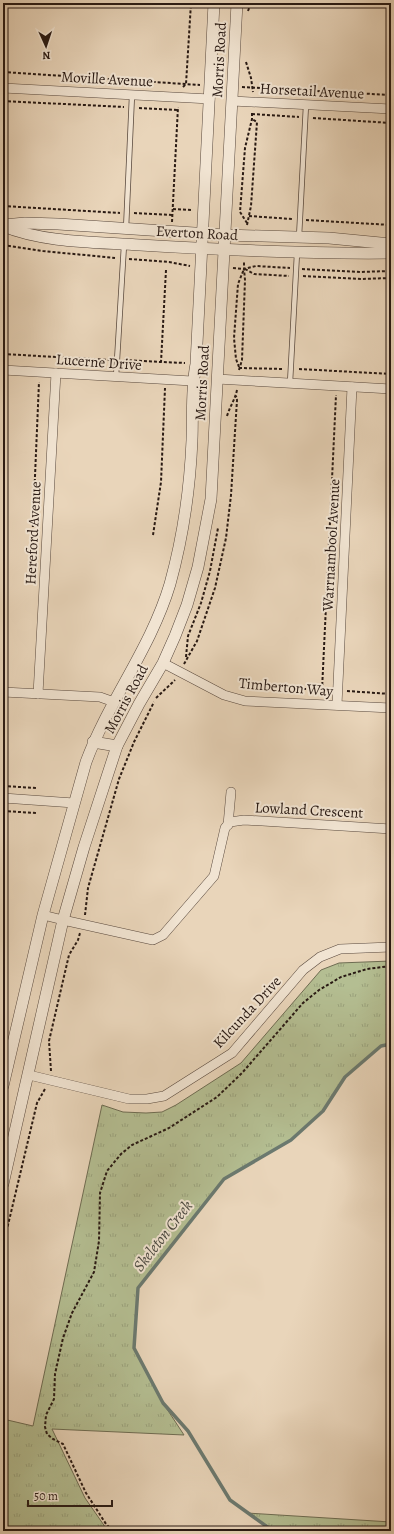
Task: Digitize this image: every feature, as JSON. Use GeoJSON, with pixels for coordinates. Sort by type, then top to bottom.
{"type":"FeatureCollection","features":[{"type":"Feature","properties":{"kind":"street","name":"Morris Road"},"geometry":{"type":"LineString","coordinates":[[3,1086],[43,915],[86,762],[93,742],[139,659],[157,620],[175,564],[183,526],[188,490],[192,439],[192,381],[196,364],[214,3]]}},
{"type":"Feature","properties":{"kind":"street","name":"Morris Road"},"geometry":{"type":"LineString","coordinates":[[3,1184],[63,920],[84,847],[118,746],[139,704],[163,663],[175,636],[187,605],[198,567],[204,538],[211,499],[237,3]]}},
{"type":"Feature","properties":{"kind":"street","name":"Moville Avenue"},"geometry":{"type":"LineString","coordinates":[[3,88],[210,99]]}},
{"type":"Feature","properties":{"kind":"street","name":"Horsetail Avenue"},"geometry":{"type":"LineString","coordinates":[[232,101],[391,109]]}},
{"type":"Feature","properties":{"kind":"street","name":"Everton Road"},"geometry":{"type":"LineString","coordinates":[[3,226],[40,223],[225,235],[329,238],[391,244]]}},
{"type":"Feature","properties":{"kind":"street","name":"Everton Road"},"geometry":{"type":"LineString","coordinates":[[3,226],[39,237],[124,244],[298,253],[391,253]]}},
{"type":"Feature","properties":{"kind":"street","name":"Lucerne Drive"},"geometry":{"type":"LineString","coordinates":[[3,370],[192,381]]}},
{"type":"Feature","properties":{"kind":"street","name":"Hereford Avenue"},"geometry":{"type":"LineString","coordinates":[[38,694],[56,373]]}},
{"type":"Feature","properties":{"kind":"street"},"geometry":{"type":"LineString","coordinates":[[217,380],[391,389]]}},
{"type":"Feature","properties":{"kind":"street","name":"Warrnambool Avenue"},"geometry":{"type":"LineString","coordinates":[[337,705],[352,387]]}},
{"type":"Feature","properties":{"kind":"street","name":"Timberton Way"},"geometry":{"type":"LineString","coordinates":[[163,663],[224,695],[245,701],[391,708]]}},
{"type":"Feature","properties":{"kind":"street"},"geometry":{"type":"LineString","coordinates":[[3,692],[100,697],[114,702]]}},
{"type":"Feature","properties":{"kind":"street","name":"Morris Road"},"geometry":{"type":"LineString","coordinates":[[93,742],[118,746]]}},
{"type":"Feature","properties":{"kind":"street"},"geometry":{"type":"LineString","coordinates":[[43,915],[153,940],[162,935],[214,876],[225,828],[228,825],[231,792]]}},
{"type":"Feature","properties":{"kind":"street"},"geometry":{"type":"LineString","coordinates":[[3,798],[74,803]]}},
{"type":"Feature","properties":{"kind":"street","name":"Lowland Crescent"},"geometry":{"type":"LineString","coordinates":[[228,825],[230,822],[244,820],[391,829]]}},
{"type":"Feature","properties":{"kind":"street","name":"Kilcunda Drive"},"geometry":{"type":"LineString","coordinates":[[29,1075],[129,1098],[147,1099],[164,1096],[232,1053],[303,970],[320,956],[340,949],[391,947]]}},
{"type":"Feature","properties":{"kind":"lane"},"geometry":{"type":"LineString","coordinates":[[126,228],[132,95]]}},
{"type":"Feature","properties":{"kind":"lane"},"geometry":{"type":"LineString","coordinates":[[299,237],[306,105]]}},
{"type":"Feature","properties":{"kind":"lane"},"geometry":{"type":"LineString","coordinates":[[116,377],[124,244]]}},
{"type":"Feature","properties":{"kind":"lane"},"geometry":{"type":"LineString","coordinates":[[290,384],[298,253]]}},
{"type":"Feature","properties":{"kind":"path"},"geometry":{"type":"LineString","coordinates":[[172,231],[178,97],[183,86],[186,84],[191,3]]}},
{"type":"Feature","properties":{"kind":"path"},"geometry":{"type":"LineString","coordinates":[[248,16],[251,3]]}},
{"type":"Feature","properties":{"kind":"path"},"geometry":{"type":"LineString","coordinates":[[246,59],[253,87]]}},
{"type":"Feature","properties":{"kind":"path"},"geometry":{"type":"LineString","coordinates":[[3,72],[210,85]]}},
{"type":"Feature","properties":{"kind":"path"},"geometry":{"type":"LineString","coordinates":[[232,86],[391,94]]}},
{"type":"Feature","properties":{"kind":"path"},"geometry":{"type":"LineString","coordinates":[[3,101],[178,110]]}},
{"type":"Feature","properties":{"kind":"path"},"geometry":{"type":"LineString","coordinates":[[252,114],[391,123]]}},
{"type":"Feature","properties":{"kind":"path"},"geometry":{"type":"LineString","coordinates":[[252,119],[257,122],[251,206],[248,216],[247,223],[240,212],[245,148],[252,119]]}},
{"type":"Feature","properties":{"kind":"path"},"geometry":{"type":"LineString","coordinates":[[3,206],[172,216]]}},
{"type":"Feature","properties":{"kind":"path"},"geometry":{"type":"LineString","coordinates":[[248,216],[391,225]]}},
{"type":"Feature","properties":{"kind":"path"},"geometry":{"type":"LineString","coordinates":[[3,245],[43,251],[174,263],[184,266]]}},
{"type":"Feature","properties":{"kind":"path"},"geometry":{"type":"LineString","coordinates":[[174,247],[174,263]]}},
{"type":"Feature","properties":{"kind":"path"},"geometry":{"type":"LineString","coordinates":[[244,269],[256,266],[360,272],[391,271]]}},
{"type":"Feature","properties":{"kind":"path"},"geometry":{"type":"LineString","coordinates":[[244,269],[254,274],[361,279],[391,278]]}},
{"type":"Feature","properties":{"kind":"path"},"geometry":{"type":"LineString","coordinates":[[240,368],[236,359],[234,338],[238,284],[244,269]]}},
{"type":"Feature","properties":{"kind":"path"},"geometry":{"type":"LineString","coordinates":[[240,368],[242,360],[245,280],[244,269]]}},
{"type":"Feature","properties":{"kind":"path"},"geometry":{"type":"LineString","coordinates":[[161,362],[166,270]]}},
{"type":"Feature","properties":{"kind":"path"},"geometry":{"type":"LineString","coordinates":[[3,354],[196,364]]}},
{"type":"Feature","properties":{"kind":"path"},"geometry":{"type":"LineString","coordinates":[[240,368],[391,374]]}},
{"type":"Feature","properties":{"kind":"path"},"geometry":{"type":"LineString","coordinates":[[32,547],[40,388],[39,381]]}},
{"type":"Feature","properties":{"kind":"path"},"geometry":{"type":"LineString","coordinates":[[153,535],[161,482],[165,387]]}},
{"type":"Feature","properties":{"kind":"path"},"geometry":{"type":"LineString","coordinates":[[322,690],[336,395]]}},
{"type":"Feature","properties":{"kind":"path"},"geometry":{"type":"LineString","coordinates":[[186,659],[197,641],[215,588],[226,538],[231,495],[237,400],[236,396]]}},
{"type":"Feature","properties":{"kind":"path"},"geometry":{"type":"LineString","coordinates":[[87,909],[88,888],[119,780],[134,742],[156,698],[174,682]]}},
{"type":"Feature","properties":{"kind":"path"},"geometry":{"type":"LineString","coordinates":[[3,786],[36,788]]}},
{"type":"Feature","properties":{"kind":"path"},"geometry":{"type":"LineString","coordinates":[[3,811],[36,812]]}},
{"type":"Feature","properties":{"kind":"path"},"geometry":{"type":"LineString","coordinates":[[51,1069],[50,1041],[70,955],[78,940]]}},
{"type":"Feature","properties":{"kind":"path"},"geometry":{"type":"LineString","coordinates":[[113,1531],[106,1524],[86,1494],[63,1444],[47,1434],[45,1427],[46,1415],[54,1399],[55,1374],[63,1338],[72,1313],[94,1272],[98,1240],[100,1193],[107,1171],[121,1154],[132,1145],[169,1128],[217,1097],[242,1073],[303,1003],[319,990],[342,977],[367,969],[391,966]]}},
{"type":"Feature","properties":{"kind":"path"},"geometry":{"type":"LineString","coordinates":[[3,1246],[37,1103],[48,1085]]}},
{"type":"Feature","properties":{"kind":"green space"},"geometry":{"type":"Polygon","coordinates":[[[391,961],[391,1044],[381,1046],[345,1077],[323,1111],[291,1140],[224,1179],[138,1288],[134,1348],[163,1403],[184,1435],[52,1429],[85,1498],[108,1531],[3,1531],[3,1419],[33,1426],[102,1105],[123,1112],[162,1112],[176,1105],[241,1063],[321,970],[339,963],[391,961]]]}},
{"type":"Feature","properties":{"kind":"green space"},"geometry":{"type":"Polygon","coordinates":[[[247,1513],[391,1522],[391,1531],[273,1531],[247,1513]]]}},
{"type":"Feature","properties":{"kind":"waterway","name":"Skeleton Creek"},"geometry":{"type":"LineString","coordinates":[[273,1531],[230,1500],[188,1431],[163,1403],[134,1348],[138,1288],[224,1179],[291,1140],[323,1111],[345,1077],[381,1046],[391,1044]]}}]}
